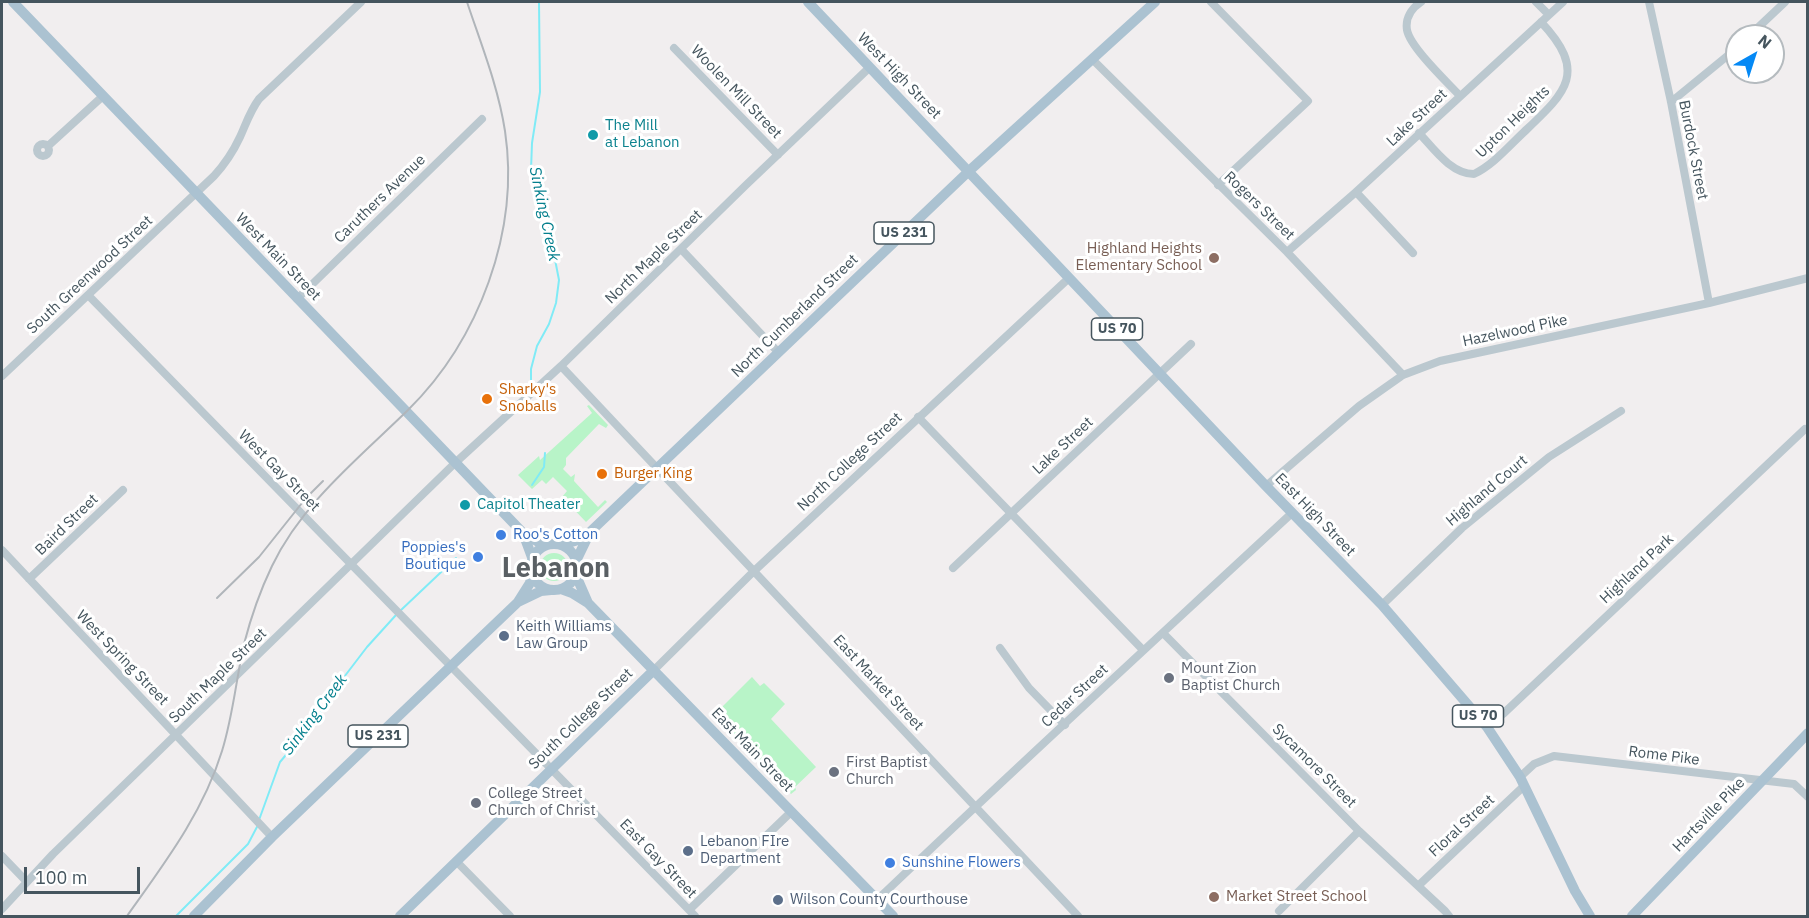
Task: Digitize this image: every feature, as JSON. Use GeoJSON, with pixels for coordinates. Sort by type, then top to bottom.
{"type":"FeatureCollection","features":[{"type":"Feature","properties":{"kind":"main road","name":"West Main Street"},"geometry":{"type":"LineString","coordinates":[[12,2],[523,533],[545,546]]}},
{"type":"Feature","properties":{"kind":"main road","name":"West High Street"},"geometry":{"type":"LineString","coordinates":[[808,2],[969,171]]}},
{"type":"Feature","properties":{"kind":"main road","name":"North Cumberland Street"},"geometry":{"type":"LineString","coordinates":[[561,545],[590,532],[969,171],[1155,2]]}},
{"type":"Feature","properties":{"kind":"main road","name":"East High Street"},"geometry":{"type":"LineString","coordinates":[[969,171],[1266,486],[1382,605],[1487,727],[1522,782],[1575,891],[1590,916]]}},
{"type":"Feature","properties":{"kind":"main road","name":"North Cumberland Street"},"geometry":{"type":"LineString","coordinates":[[576,567],[590,532]]}},
{"type":"Feature","properties":{"kind":"main road","name":"West Main Street"},"geometry":{"type":"LineString","coordinates":[[523,533],[533,560]]}},
{"type":"Feature","properties":{"kind":"main road","name":"US 231"},"geometry":{"type":"LineString","coordinates":[[545,546],[561,545]]}},
{"type":"Feature","properties":{"kind":"main road"},"geometry":{"type":"LineString","coordinates":[[561,545],[570,551],[576,567]]}},
{"type":"Feature","properties":{"kind":"main road"},"geometry":{"type":"LineString","coordinates":[[533,560],[537,552],[545,546]]}},
{"type":"Feature","properties":{"kind":"main road","name":"US 231"},"geometry":{"type":"LineString","coordinates":[[194,916],[272,837],[518,602],[530,583],[533,560]]}},
{"type":"Feature","properties":{"kind":"main road","name":"US 231"},"geometry":{"type":"LineString","coordinates":[[556,589],[573,581],[576,567]]}},
{"type":"Feature","properties":{"kind":"main road","name":"East Main Street"},"geometry":{"type":"LineString","coordinates":[[576,567],[578,580],[588,603]]}},
{"type":"Feature","properties":{"kind":"main road"},"geometry":{"type":"LineString","coordinates":[[532,572],[539,584],[556,589]]}},
{"type":"Feature","properties":{"kind":"main road"},"geometry":{"type":"LineString","coordinates":[[518,602],[541,591],[556,589]]}},
{"type":"Feature","properties":{"kind":"main road","name":"East Main Street"},"geometry":{"type":"LineString","coordinates":[[556,589],[572,593],[588,603],[893,916]]}},
{"type":"Feature","properties":{"kind":"main road","name":"South College Street"},"geometry":{"type":"LineString","coordinates":[[400,916],[654,670]]}},
{"type":"Feature","properties":{"kind":"main road","name":"Hartsville Pike"},"geometry":{"type":"LineString","coordinates":[[1632,916],[1808,733]]}},
{"type":"Feature","properties":{"kind":"street","name":"South Greenwood Street"},"geometry":{"type":"LineString","coordinates":[[2,376],[228,161],[242,134],[248,115],[259,99],[361,2]]}},
{"type":"Feature","properties":{"kind":"street"},"geometry":{"type":"LineString","coordinates":[[1211,2],[1308,101],[1218,185]]}},
{"type":"Feature","properties":{"kind":"street"},"geometry":{"type":"LineString","coordinates":[[1421,2],[1410,10],[1406,28],[1412,43],[1460,96]]}},
{"type":"Feature","properties":{"kind":"street"},"geometry":{"type":"LineString","coordinates":[[1536,2],[1549,15]]}},
{"type":"Feature","properties":{"kind":"street","name":"Lake Street"},"geometry":{"type":"LineString","coordinates":[[1287,252],[1356,192],[1563,2]]}},
{"type":"Feature","properties":{"kind":"street","name":"Burdock Street"},"geometry":{"type":"LineString","coordinates":[[1649,2],[1671,102],[1709,303]]}},
{"type":"Feature","properties":{"kind":"street"},"geometry":{"type":"LineString","coordinates":[[1762,24],[1785,2]]}},
{"type":"Feature","properties":{"kind":"street","name":"Upton Heights"},"geometry":{"type":"LineString","coordinates":[[1419,133],[1450,165],[1459,171],[1474,174],[1489,166],[1554,104],[1562,95],[1566,85],[1567,66],[1560,45],[1541,22]]}},
{"type":"Feature","properties":{"kind":"street","name":"Woolen Mill Street"},"geometry":{"type":"LineString","coordinates":[[674,48],[778,155]]}},
{"type":"Feature","properties":{"kind":"street"},"geometry":{"type":"LineString","coordinates":[[1671,102],[1725,58]]}},
{"type":"Feature","properties":{"kind":"street","name":"Rogers Street"},"geometry":{"type":"LineString","coordinates":[[1092,59],[1287,252],[1403,375]]}},
{"type":"Feature","properties":{"kind":"street","name":"North Maple Street"},"geometry":{"type":"LineString","coordinates":[[455,463],[561,366],[870,67]]}},
{"type":"Feature","properties":{"kind":"street"},"geometry":{"type":"LineString","coordinates":[[48,146],[103,96]]}},
{"type":"Feature","properties":{"kind":"street","name":"Caruthers Avenue"},"geometry":{"type":"LineString","coordinates":[[297,299],[482,119]]}},
{"type":"Feature","properties":{"kind":"street"},"geometry":{"type":"LineString","coordinates":[[1356,192],[1413,253]]}},
{"type":"Feature","properties":{"kind":"street"},"geometry":{"type":"LineString","coordinates":[[681,249],[778,352]]}},
{"type":"Feature","properties":{"kind":"street","name":"North College Street"},"geometry":{"type":"LineString","coordinates":[[654,670],[753,572],[1069,278]]}},
{"type":"Feature","properties":{"kind":"street","name":"Hazelwood Pike"},"geometry":{"type":"LineString","coordinates":[[1266,486],[1359,406],[1403,375],[1440,361],[1709,303],[1808,278]]}},
{"type":"Feature","properties":{"kind":"street","name":"West Gay Street"},"geometry":{"type":"LineString","coordinates":[[88,295],[450,667]]}},
{"type":"Feature","properties":{"kind":"street","name":"Lake Street"},"geometry":{"type":"LineString","coordinates":[[953,568],[1191,344]]}},
{"type":"Feature","properties":{"kind":"street","name":"East Market Street"},"geometry":{"type":"LineString","coordinates":[[561,366],[1078,916]]}},
{"type":"Feature","properties":{"kind":"street","name":"Highland Court"},"geometry":{"type":"LineString","coordinates":[[1382,605],[1462,528],[1523,478],[1549,457],[1621,411]]}},
{"type":"Feature","properties":{"kind":"street"},"geometry":{"type":"LineString","coordinates":[[918,417],[1143,650]]}},
{"type":"Feature","properties":{"kind":"street","name":"Highland Park"},"geometry":{"type":"LineString","coordinates":[[1487,727],[1805,429]]}},
{"type":"Feature","properties":{"kind":"street","name":"South Maple Street"},"geometry":{"type":"LineString","coordinates":[[2,909],[53,854],[455,463]]}},
{"type":"Feature","properties":{"kind":"street","name":"Baird Street"},"geometry":{"type":"LineString","coordinates":[[29,579],[123,490]]}},
{"type":"Feature","properties":{"kind":"street","name":"Cedar Street"},"geometry":{"type":"LineString","coordinates":[[877,900],[975,806],[1292,513]]}},
{"type":"Feature","properties":{"kind":"street","name":"West Spring Street"},"geometry":{"type":"LineString","coordinates":[[2,550],[272,837]]}},
{"type":"Feature","properties":{"kind":"street","name":"Sycamore Street"},"geometry":{"type":"LineString","coordinates":[[1163,633],[1359,831],[1449,916]]}},
{"type":"Feature","properties":{"kind":"street"},"geometry":{"type":"LineString","coordinates":[[999,648],[1029,688],[1065,725]]}},
{"type":"Feature","properties":{"kind":"street","name":"East Gay Street"},"geometry":{"type":"LineString","coordinates":[[450,667],[692,913]]}},
{"type":"Feature","properties":{"kind":"street","name":"Rome Pike"},"geometry":{"type":"LineString","coordinates":[[1522,782],[1534,764],[1554,756],[1794,784],[1808,797]]}},
{"type":"Feature","properties":{"kind":"street","name":"Floral Street"},"geometry":{"type":"LineString","coordinates":[[1418,885],[1522,782]]}},
{"type":"Feature","properties":{"kind":"street"},"geometry":{"type":"LineString","coordinates":[[692,913],[791,812]]}},
{"type":"Feature","properties":{"kind":"street"},"geometry":{"type":"LineString","coordinates":[[1279,911],[1359,831]]}},
{"type":"Feature","properties":{"kind":"street"},"geometry":{"type":"LineString","coordinates":[[2,856],[27,882]]}},
{"type":"Feature","properties":{"kind":"street"},"geometry":{"type":"LineString","coordinates":[[456,861],[510,916]]}},
{"type":"Feature","properties":{"kind":"green space"},"geometry":{"type":"Polygon","coordinates":[[[589,405],[608,425],[606,428],[599,424],[566,458],[566,465],[563,469],[571,477],[575,474],[574,481],[598,507],[605,500],[607,502],[586,522],[562,497],[567,491],[553,477],[546,484],[542,480],[532,489],[518,475],[539,456],[540,460],[592,413],[587,406],[589,405]]]}},
{"type":"Feature","properties":{"kind":"green space"},"geometry":{"type":"Polygon","coordinates":[[[554,553],[564,557],[568,567],[564,577],[554,581],[544,577],[540,567],[544,557],[554,553]]]}},
{"type":"Feature","properties":{"kind":"green space"},"geometry":{"type":"Polygon","coordinates":[[[752,677],[760,686],[764,683],[785,704],[771,719],[816,767],[795,787],[796,790],[791,794],[714,715],[752,677]]]}},
{"type":"Feature","properties":{"kind":"waterway","name":"Sinking Creek"},"geometry":{"type":"LineString","coordinates":[[531,385],[531,369],[537,346],[549,324],[556,303],[559,280],[550,234],[531,170],[532,143],[540,92],[539,2]]}},
{"type":"Feature","properties":{"kind":"waterway","name":"Sinking Creek"},"geometry":{"type":"LineString","coordinates":[[532,485],[544,467],[545,453]]}},
{"type":"Feature","properties":{"kind":"waterway","name":"Sinking Creek"},"geometry":{"type":"LineString","coordinates":[[400,611],[456,558]]}},
{"type":"Feature","properties":{"kind":"waterway","name":"Sinking Creek"},"geometry":{"type":"LineString","coordinates":[[259,820],[280,762],[317,718],[367,647],[396,615]]}},
{"type":"Feature","properties":{"kind":"waterway","name":"Sinking Creek"},"geometry":{"type":"LineString","coordinates":[[176,916],[248,844],[258,825]]}},
{"type":"Feature","properties":{"kind":"railway"},"geometry":{"type":"LineString","coordinates":[[127,916],[181,837],[214,774],[229,725],[241,657],[250,624],[268,575],[284,543],[333,482],[408,410],[433,382],[455,351],[474,317],[489,282],[500,245],[506,207],[508,169],[505,131],[498,98],[467,2]]}},
{"type":"Feature","properties":{"kind":"railway"},"geometry":{"type":"LineString","coordinates":[[217,598],[259,557],[306,498],[323,481]]}},
{"type":"Feature","properties":{"kind":"place","name":"The Mill at Lebanon"},"geometry":{"type":"Point","coordinates":[593,135]}},
{"type":"Feature","properties":{"kind":"place","name":"Highland Heights Elementary School"},"geometry":{"type":"Point","coordinates":[1214,258]}},
{"type":"Feature","properties":{"kind":"place","name":"Sharky's Snoballs"},"geometry":{"type":"Point","coordinates":[487,399]}},
{"type":"Feature","properties":{"kind":"place","name":"Burger King"},"geometry":{"type":"Point","coordinates":[602,474]}},
{"type":"Feature","properties":{"kind":"place","name":"Capitol Theater"},"geometry":{"type":"Point","coordinates":[465,505]}},
{"type":"Feature","properties":{"kind":"place","name":"Roo's Cotton"},"geometry":{"type":"Point","coordinates":[501,535]}},
{"type":"Feature","properties":{"kind":"place","name":"Poppies's Boutique"},"geometry":{"type":"Point","coordinates":[478,557]}},
{"type":"Feature","properties":{"kind":"place","name":"Keith Williams Law Group"},"geometry":{"type":"Point","coordinates":[504,636]}},
{"type":"Feature","properties":{"kind":"place","name":"Mount Zion Baptist Church"},"geometry":{"type":"Point","coordinates":[1169,678]}},
{"type":"Feature","properties":{"kind":"place","name":"First Baptist Church"},"geometry":{"type":"Point","coordinates":[834,772]}},
{"type":"Feature","properties":{"kind":"place","name":"College Street Church of Christ"},"geometry":{"type":"Point","coordinates":[476,803]}},
{"type":"Feature","properties":{"kind":"place","name":"Lebanon FIre Department"},"geometry":{"type":"Point","coordinates":[688,851]}},
{"type":"Feature","properties":{"kind":"place","name":"Sunshine Flowers"},"geometry":{"type":"Point","coordinates":[890,863]}},
{"type":"Feature","properties":{"kind":"place","name":"Market Street School"},"geometry":{"type":"Point","coordinates":[1214,897]}},
{"type":"Feature","properties":{"kind":"place","name":"Wilson County Courthouse"},"geometry":{"type":"Point","coordinates":[778,900]}},
{"type":"Feature","properties":{"kind":"district","name":"Lebanon"},"geometry":{"type":"Point","coordinates":[556,569]}}]}
